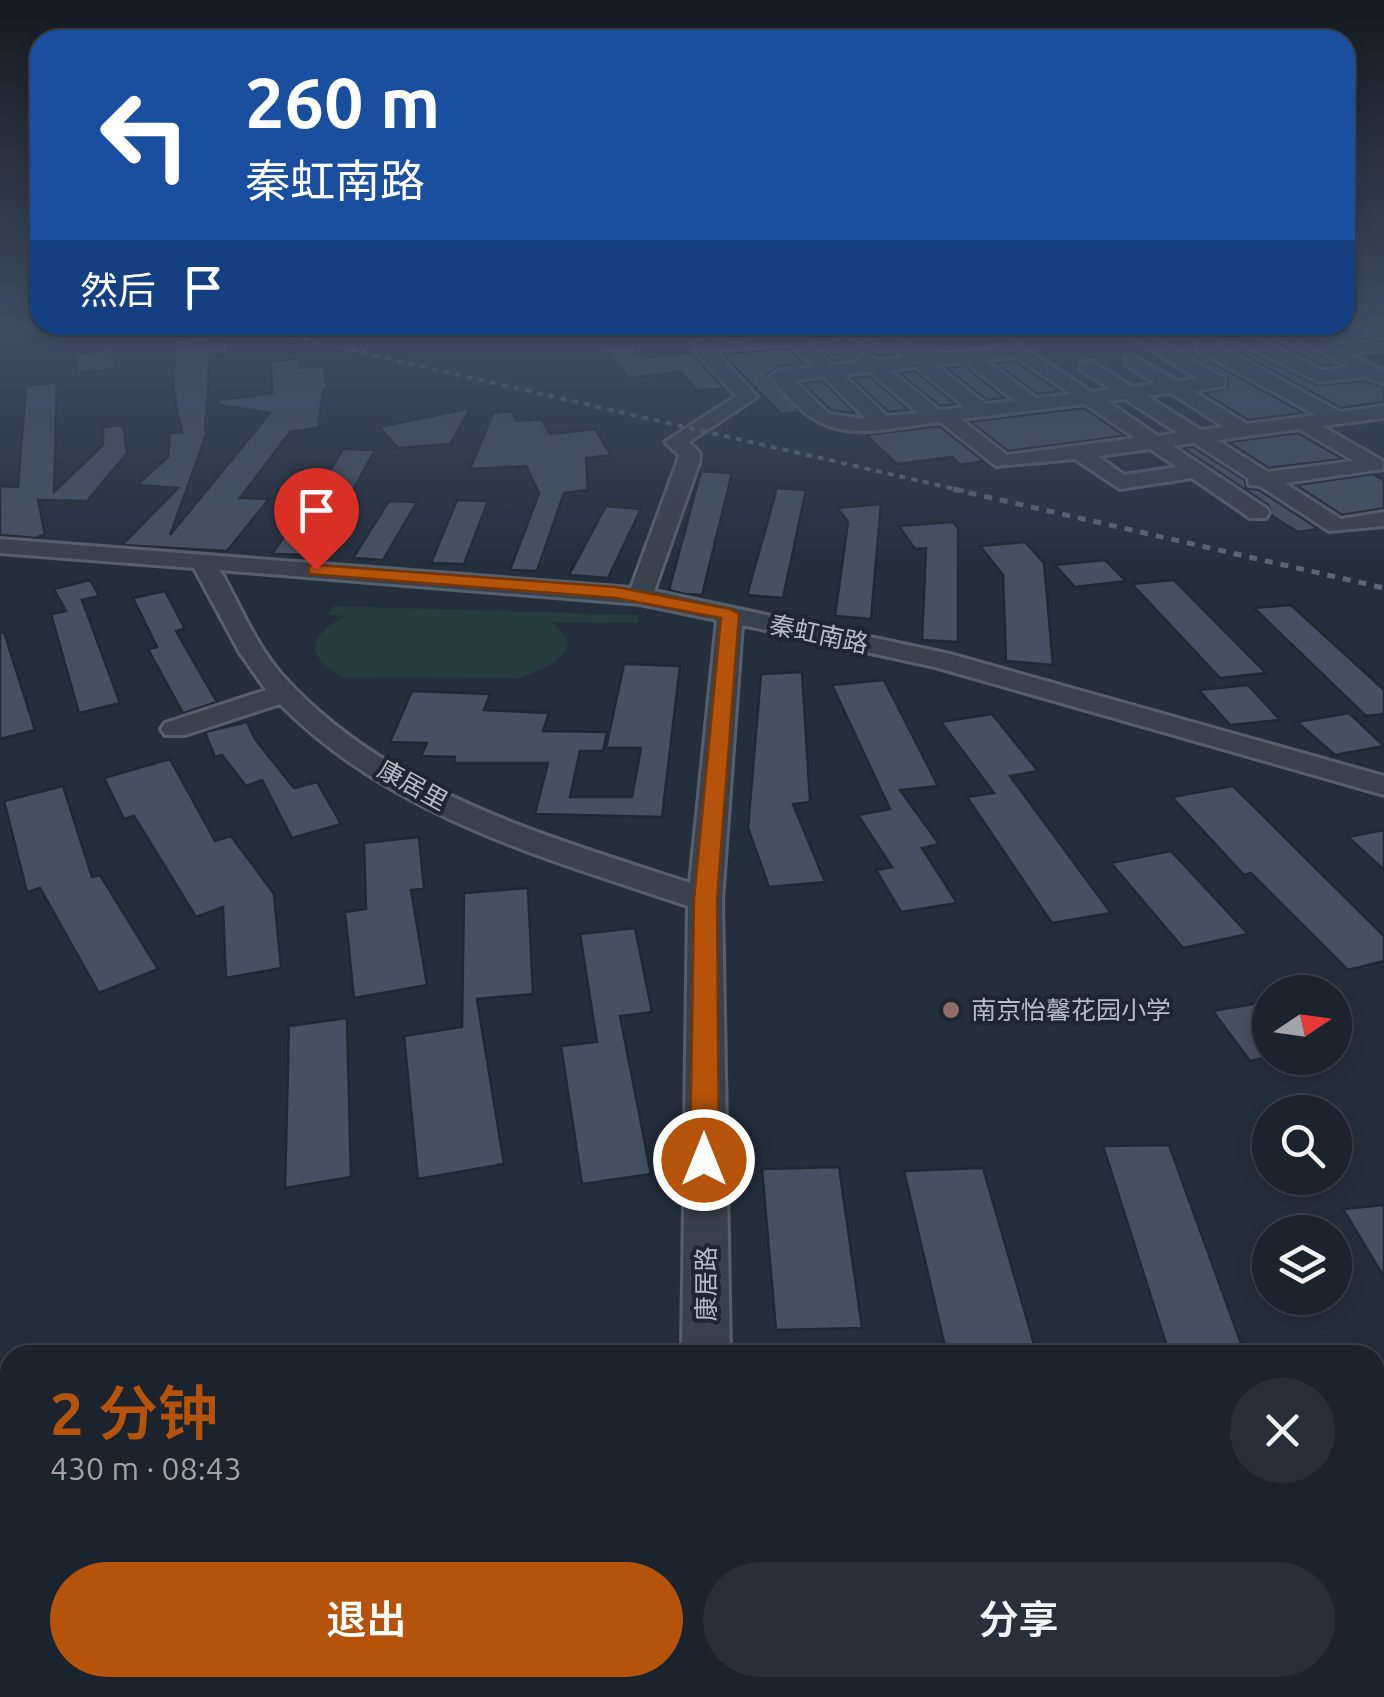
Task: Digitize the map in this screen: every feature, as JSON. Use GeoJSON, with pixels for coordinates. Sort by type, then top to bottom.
{"type":"FeatureCollection","features":[{"type":"Feature","properties":{"kind":"street"},"geometry":{"type":"LineString","coordinates":[[640,596],[688,462],[690,453],[676,442],[725,410]]}},
{"type":"Feature","properties":{"kind":"street"},"geometry":{"type":"LineString","coordinates":[[812,410],[823,422],[849,428],[986,410]]}},
{"type":"Feature","properties":{"kind":"street"},"geometry":{"type":"LineString","coordinates":[[868,410],[882,423]]}},
{"type":"Feature","properties":{"kind":"street"},"geometry":{"type":"LineString","coordinates":[[932,410],[1003,462],[1381,416]]}},
{"type":"Feature","properties":{"kind":"street"},"geometry":{"type":"LineString","coordinates":[[988,410],[1054,456]]}},
{"type":"Feature","properties":{"kind":"street"},"geometry":{"type":"LineString","coordinates":[[1047,410],[1105,449]]}},
{"type":"Feature","properties":{"kind":"street"},"geometry":{"type":"LineString","coordinates":[[1107,410],[1258,514]]}},
{"type":"Feature","properties":{"kind":"street"},"geometry":{"type":"LineString","coordinates":[[1158,410],[1337,526],[1384,518]]}},
{"type":"Feature","properties":{"kind":"street"},"geometry":{"type":"LineString","coordinates":[[1212,410],[1245,431]]}},
{"type":"Feature","properties":{"kind":"street"},"geometry":{"type":"LineString","coordinates":[[1322,410],[1340,420]]}},
{"type":"Feature","properties":{"kind":"street"},"geometry":{"type":"LineString","coordinates":[[1304,424],[1380,467]]}},
{"type":"Feature","properties":{"kind":"street"},"geometry":{"type":"LineString","coordinates":[[1343,446],[1384,441]]}},
{"type":"Feature","properties":{"kind":"street"},"geometry":{"type":"LineString","coordinates":[[1079,452],[1120,482],[1196,472]]}},
{"type":"Feature","properties":{"kind":"street"},"geometry":{"type":"LineString","coordinates":[[1218,486],[1380,467]]}},
{"type":"Feature","properties":{"kind":"street","name":"秦虹南路"},"geometry":{"type":"LineString","coordinates":[[0,546],[640,596],[940,660],[1384,786]]}},
{"type":"Feature","properties":{"kind":"street","name":"康居里"},"geometry":{"type":"LineString","coordinates":[[203,562],[270,678],[308,718],[396,780],[542,848],[706,900]]}},
{"type":"Feature","properties":{"kind":"street","name":"康居路"},"geometry":{"type":"LineString","coordinates":[[706,1345],[706,900],[730,614]]}},
{"type":"Feature","properties":{"kind":"street"},"geometry":{"type":"LineString","coordinates":[[175,729],[284,693]]}},
{"type":"Feature","properties":{"kind":"green space"},"geometry":{"type":"Polygon","coordinates":[[[333,606],[638,615],[638,623],[551,622],[562,632],[565,649],[552,663],[519,678],[343,677],[316,654],[315,646],[323,631],[345,616],[328,615],[333,606]]]}},
{"type":"Feature","properties":{"kind":"building"},"geometry":{"type":"Polygon","coordinates":[[[24,410],[56,410],[54,492],[103,445],[103,427],[123,425],[127,453],[87,501],[38,500],[45,534],[36,538],[0,535],[0,486],[18,487],[24,410]]]}},
{"type":"Feature","properties":{"kind":"building"},"geometry":{"type":"Polygon","coordinates":[[[178,410],[206,410],[208,430],[170,535],[270,413],[252,410],[320,410],[318,428],[290,432],[240,498],[269,499],[227,551],[122,545],[178,488],[137,485],[168,457],[170,433],[182,432],[178,410]]]}},
{"type":"Feature","properties":{"kind":"building"},"geometry":{"type":"Polygon","coordinates":[[[470,410],[450,444],[398,448],[379,427],[470,410]]]}},
{"type":"Feature","properties":{"kind":"building"},"geometry":{"type":"Polygon","coordinates":[[[1087,410],[1125,436],[1008,451],[970,422],[1087,410]]]}},
{"type":"Feature","properties":{"kind":"building"},"geometry":{"type":"Polygon","coordinates":[[[1232,410],[1304,413],[1248,420],[1232,410]]]}},
{"type":"Feature","properties":{"kind":"building"},"geometry":{"type":"Polygon","coordinates":[[[512,411],[517,421],[541,419],[550,434],[595,429],[611,455],[586,458],[588,490],[564,493],[537,571],[510,570],[539,493],[526,466],[470,469],[493,413],[512,411]]]}},
{"type":"Feature","properties":{"kind":"building"},"geometry":{"type":"Polygon","coordinates":[[[939,426],[984,461],[960,465],[952,457],[897,464],[866,435],[939,426]]]}},
{"type":"Feature","properties":{"kind":"building"},"geometry":{"type":"Polygon","coordinates":[[[1298,433],[1343,459],[1269,468],[1228,442],[1298,433]]]}},
{"type":"Feature","properties":{"kind":"building"},"geometry":{"type":"Polygon","coordinates":[[[1193,447],[1245,480],[1246,488],[1259,490],[1319,529],[1298,532],[1272,516],[1268,505],[1183,448],[1193,447]]]}},
{"type":"Feature","properties":{"kind":"building"},"geometry":{"type":"Polygon","coordinates":[[[343,449],[375,450],[349,497],[344,497],[307,555],[272,554],[305,506],[309,506],[343,449]]]}},
{"type":"Feature","properties":{"kind":"building"},"geometry":{"type":"Polygon","coordinates":[[[701,471],[732,473],[702,595],[685,594],[669,590],[701,471]]]}},
{"type":"Feature","properties":{"kind":"building"},"geometry":{"type":"Polygon","coordinates":[[[1373,474],[1384,481],[1384,508],[1342,515],[1296,485],[1373,474]]]}},
{"type":"Feature","properties":{"kind":"building"},"geometry":{"type":"Polygon","coordinates":[[[777,488],[806,490],[783,598],[747,595],[777,488]]]}},
{"type":"Feature","properties":{"kind":"building"},"geometry":{"type":"Polygon","coordinates":[[[457,500],[488,501],[464,564],[431,563],[457,500]]]}},
{"type":"Feature","properties":{"kind":"building"},"geometry":{"type":"Polygon","coordinates":[[[389,501],[417,502],[383,560],[353,558],[389,501]]]}},
{"type":"Feature","properties":{"kind":"building"},"geometry":{"type":"Polygon","coordinates":[[[881,504],[871,619],[835,616],[848,522],[837,508],[881,504]]]}},
{"type":"Feature","properties":{"kind":"building"},"geometry":{"type":"Polygon","coordinates":[[[606,506],[641,509],[608,578],[569,575],[606,506]]]}},
{"type":"Feature","properties":{"kind":"building"},"geometry":{"type":"Polygon","coordinates":[[[953,522],[958,528],[958,642],[922,640],[926,548],[915,549],[899,526],[953,522]]]}},
{"type":"Feature","properties":{"kind":"building"},"geometry":{"type":"Polygon","coordinates":[[[1025,542],[1044,563],[1053,665],[1006,661],[1003,575],[980,546],[1025,542]]]}},
{"type":"Feature","properties":{"kind":"building"},"geometry":{"type":"Polygon","coordinates":[[[1105,560],[1126,581],[1075,587],[1055,565],[1105,560]]]}},
{"type":"Feature","properties":{"kind":"building"},"geometry":{"type":"Polygon","coordinates":[[[90,580],[99,596],[82,600],[120,703],[79,713],[51,614],[66,611],[54,589],[90,580]]]}},
{"type":"Feature","properties":{"kind":"building"},"geometry":{"type":"Polygon","coordinates":[[[1174,580],[1266,673],[1220,678],[1132,584],[1174,580]]]}},
{"type":"Feature","properties":{"kind":"building"},"geometry":{"type":"Polygon","coordinates":[[[165,591],[185,629],[176,631],[217,702],[183,713],[148,649],[157,647],[133,598],[165,591]]]}},
{"type":"Feature","properties":{"kind":"building"},"geometry":{"type":"Polygon","coordinates":[[[1291,605],[1384,690],[1384,714],[1366,716],[1254,608],[1291,605]]]}},
{"type":"Feature","properties":{"kind":"building"},"geometry":{"type":"Polygon","coordinates":[[[4,632],[35,730],[0,739],[0,633],[4,632]]]}},
{"type":"Feature","properties":{"kind":"building"},"geometry":{"type":"Polygon","coordinates":[[[624,664],[680,666],[662,817],[535,814],[548,763],[454,763],[455,757],[421,756],[427,743],[390,742],[412,691],[490,694],[484,710],[549,713],[543,731],[607,732],[603,751],[580,751],[570,797],[632,797],[641,748],[606,748],[624,664]]]}},
{"type":"Feature","properties":{"kind":"building"},"geometry":{"type":"Polygon","coordinates":[[[802,672],[810,802],[793,804],[825,882],[769,887],[748,828],[761,674],[802,672]]]}},
{"type":"Feature","properties":{"kind":"building"},"geometry":{"type":"Polygon","coordinates":[[[884,680],[938,786],[900,790],[939,844],[922,848],[957,903],[901,912],[876,870],[892,867],[858,815],[890,809],[832,685],[884,680]]]}},
{"type":"Feature","properties":{"kind":"building"},"geometry":{"type":"Polygon","coordinates":[[[1248,685],[1280,720],[1230,725],[1199,690],[1248,685]]]}},
{"type":"Feature","properties":{"kind":"building"},"geometry":{"type":"Polygon","coordinates":[[[1349,713],[1384,746],[1335,755],[1297,722],[1349,713]]]}},
{"type":"Feature","properties":{"kind":"building"},"geometry":{"type":"Polygon","coordinates":[[[992,714],[1038,771],[1010,776],[1111,913],[1052,923],[967,797],[994,793],[941,722],[992,714]]]}},
{"type":"Feature","properties":{"kind":"building"},"geometry":{"type":"Polygon","coordinates":[[[247,722],[255,739],[294,788],[317,782],[341,824],[292,838],[262,780],[246,786],[222,755],[215,757],[205,732],[247,722]]]}},
{"type":"Feature","properties":{"kind":"building"},"geometry":{"type":"Polygon","coordinates":[[[170,759],[215,841],[231,836],[274,894],[281,968],[226,978],[223,907],[196,917],[134,816],[124,819],[104,778],[170,759]]]}},
{"type":"Feature","properties":{"kind":"building"},"geometry":{"type":"Polygon","coordinates":[[[63,786],[92,877],[100,875],[158,969],[99,993],[40,888],[27,892],[4,801],[63,786]]]}},
{"type":"Feature","properties":{"kind":"building"},"geometry":{"type":"Polygon","coordinates":[[[1233,786],[1384,936],[1384,961],[1348,970],[1251,873],[1244,875],[1172,797],[1233,786]]]}},
{"type":"Feature","properties":{"kind":"building"},"geometry":{"type":"Polygon","coordinates":[[[1384,830],[1384,870],[1348,837],[1384,830]]]}},
{"type":"Feature","properties":{"kind":"building"},"geometry":{"type":"Polygon","coordinates":[[[419,837],[424,889],[411,890],[427,985],[354,998],[345,912],[366,909],[364,843],[419,837]]]}},
{"type":"Feature","properties":{"kind":"building"},"geometry":{"type":"Polygon","coordinates":[[[1171,851],[1248,934],[1183,948],[1111,863],[1171,851]]]}},
{"type":"Feature","properties":{"kind":"building"},"geometry":{"type":"Polygon","coordinates":[[[528,888],[533,994],[477,999],[504,1164],[418,1179],[404,1036],[462,1027],[464,893],[528,888]]]}},
{"type":"Feature","properties":{"kind":"building"},"geometry":{"type":"Polygon","coordinates":[[[635,928],[652,1012],[620,1016],[651,1174],[582,1184],[561,1046],[597,1042],[580,934],[635,928]]]}},
{"type":"Feature","properties":{"kind":"building"},"geometry":{"type":"Polygon","coordinates":[[[1252,1004],[1252,1061],[1250,1061],[1213,1011],[1252,1004]]]}},
{"type":"Feature","properties":{"kind":"building"},"geometry":{"type":"Polygon","coordinates":[[[347,1018],[351,1177],[285,1188],[289,1026],[347,1018]]]}},
{"type":"Feature","properties":{"kind":"building"},"geometry":{"type":"Polygon","coordinates":[[[1169,1145],[1242,1345],[1166,1345],[1103,1146],[1169,1145]]]}},
{"type":"Feature","properties":{"kind":"building"},"geometry":{"type":"Polygon","coordinates":[[[839,1167],[862,1328],[776,1330],[762,1169],[839,1167]]]}},
{"type":"Feature","properties":{"kind":"building"},"geometry":{"type":"Polygon","coordinates":[[[983,1168],[1034,1345],[945,1345],[904,1171],[983,1168]]]}},
{"type":"Feature","properties":{"kind":"building"},"geometry":{"type":"Polygon","coordinates":[[[1384,1205],[1384,1277],[1352,1224],[1352,1215],[1343,1209],[1384,1205]]]}},
{"type":"Feature","properties":{"kind":"railway"},"geometry":{"type":"LineString","coordinates":[[612,410],[964,491]]}},
{"type":"Feature","properties":{"kind":"railway"},"geometry":{"type":"LineString","coordinates":[[953,489],[1384,588]]}},
{"type":"Feature","properties":{"kind":"place","name":"南京怡馨花园小学"},"geometry":{"type":"Point","coordinates":[951,1010]}},
{"type":"Feature","properties":{"kind":"route"},"geometry":{"type":"LineString","coordinates":[[316,570],[616,592],[730,614],[706,900],[704,1160]]}}]}
